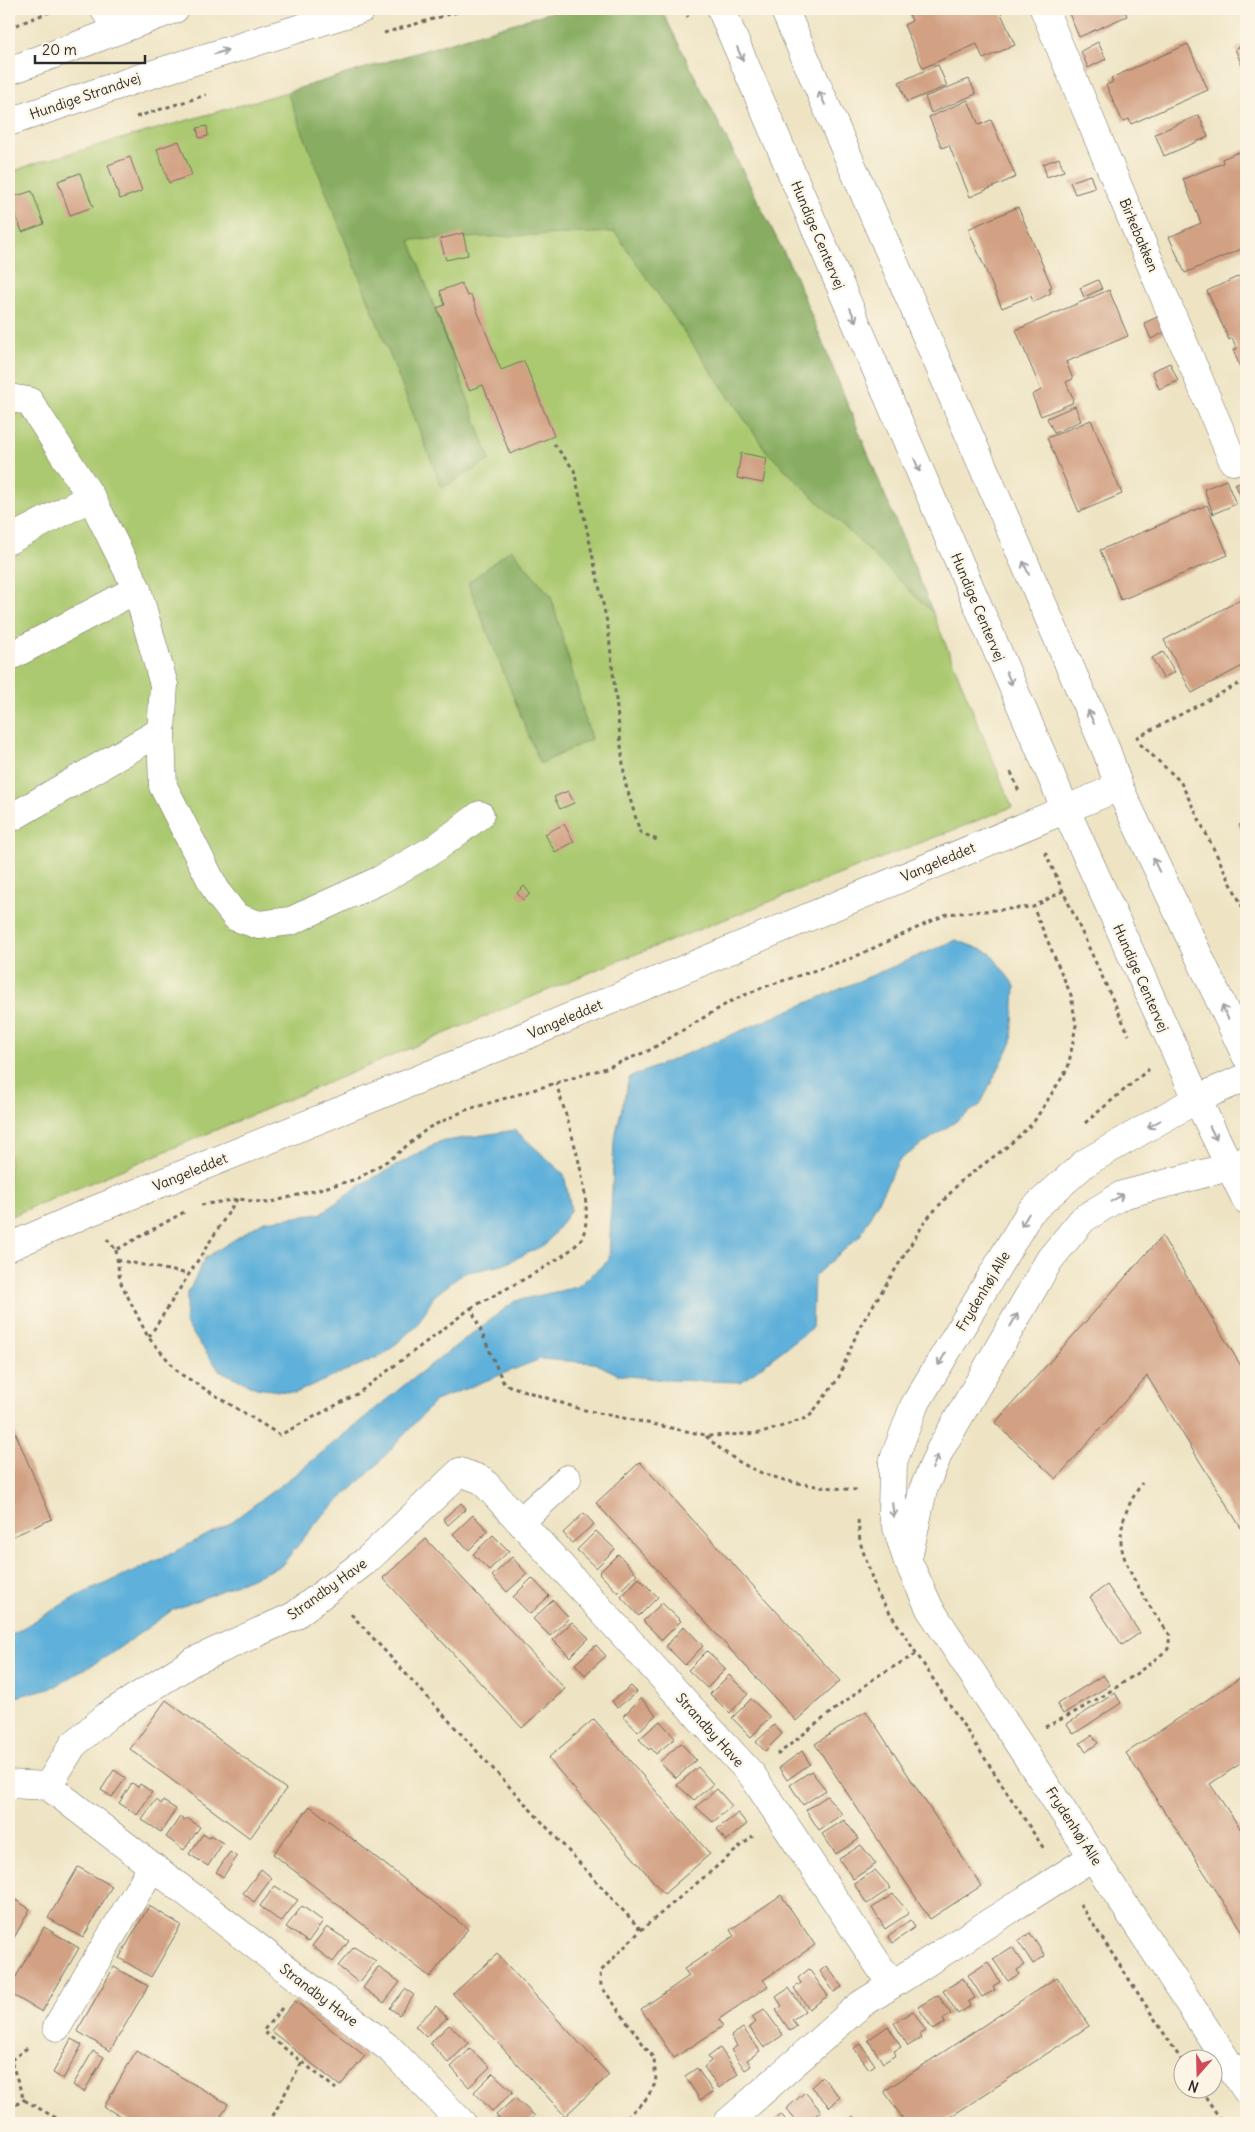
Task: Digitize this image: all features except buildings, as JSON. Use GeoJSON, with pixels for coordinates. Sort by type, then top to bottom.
{"type":"FeatureCollection","features":[{"type":"Feature","properties":{"kind":"street"},"geometry":{"type":"LineString","coordinates":[[9,71],[111,19],[175,9]]}},
{"type":"Feature","properties":{"kind":"street","name":"Hundige Strandvej"},"geometry":{"type":"LineString","coordinates":[[9,122],[140,78],[362,9]]}},
{"type":"Feature","properties":{"kind":"street","name":"Hundige Centervej"},"geometry":{"type":"LineString","coordinates":[[721,9],[1065,808],[1197,1099],[1238,1163],[1246,1200]]}},
{"type":"Feature","properties":{"kind":"street"},"geometry":{"type":"LineString","coordinates":[[784,9],[1107,752],[1119,787],[1246,1056]]}},
{"type":"Feature","properties":{"kind":"street","name":"Birkebakken"},"geometry":{"type":"LineString","coordinates":[[1044,9],[1233,461]]}},
{"type":"Feature","properties":{"kind":"street"},"geometry":{"type":"LineString","coordinates":[[9,398],[28,401],[91,498],[137,589],[164,685],[161,731],[164,786],[218,894],[236,917],[259,925],[291,921],[380,880],[436,848],[480,815]]}},
{"type":"Feature","properties":{"kind":"street"},"geometry":{"type":"LineString","coordinates":[[9,540],[91,498]]}},
{"type":"Feature","properties":{"kind":"street"},"geometry":{"type":"LineString","coordinates":[[9,657],[137,589]]}},
{"type":"Feature","properties":{"kind":"street"},"geometry":{"type":"LineString","coordinates":[[9,819],[161,731]]}},
{"type":"Feature","properties":{"kind":"street","name":"Vangeleddet"},"geometry":{"type":"LineString","coordinates":[[9,1248],[87,1213],[501,1046],[1065,808],[1119,787]]}},
{"type":"Feature","properties":{"kind":"street","name":"Frydenhøj Alle"},"geometry":{"type":"LineString","coordinates":[[1246,1077],[1197,1099],[1085,1163],[1030,1212],[914,1406],[893,1462],[892,1512],[907,1559],[930,1609],[1246,2090]]}},
{"type":"Feature","properties":{"kind":"street"},"geometry":{"type":"LineString","coordinates":[[907,1559],[924,1490],[940,1450],[1050,1258],[1083,1219],[1122,1194],[1238,1163]]}},
{"type":"Feature","properties":{"kind":"street","name":"Strandby Have"},"geometry":{"type":"LineString","coordinates":[[462,2123],[390,2049],[48,1786],[73,1745],[108,1716],[192,1662],[294,1616],[367,1560],[460,1472],[482,1480],[752,1775],[891,1984]]}},
{"type":"Feature","properties":{"kind":"street"},"geometry":{"type":"LineString","coordinates":[[521,1521],[567,1479]]}},
{"type":"Feature","properties":{"kind":"street"},"geometry":{"type":"LineString","coordinates":[[9,1784],[48,1786]]}},
{"type":"Feature","properties":{"kind":"street"},"geometry":{"type":"LineString","coordinates":[[727,2123],[860,2005],[1094,1856]]}},
{"type":"Feature","properties":{"kind":"street"},"geometry":{"type":"LineString","coordinates":[[57,2027],[152,1867]]}},
{"type":"Feature","properties":{"kind":"path"},"geometry":{"type":"LineString","coordinates":[[9,28],[57,9]]}},
{"type":"Feature","properties":{"kind":"path"},"geometry":{"type":"LineString","coordinates":[[554,444],[574,470],[608,627],[625,782],[640,832],[659,841]]}},
{"type":"Feature","properties":{"kind":"path"},"geometry":{"type":"LineString","coordinates":[[1107,752],[1246,680]]}},
{"type":"Feature","properties":{"kind":"path"},"geometry":{"type":"LineString","coordinates":[[195,1206],[238,1199],[268,1203],[356,1179],[392,1158],[436,1124],[466,1110],[606,1068],[648,1051],[733,1000],[764,987],[852,958],[947,914],[1033,907],[1063,890]]}},
{"type":"Feature","properties":{"kind":"path"},"geometry":{"type":"LineString","coordinates":[[471,1308],[477,1326],[504,1384],[580,1409],[706,1435],[762,1433],[809,1417],[838,1379],[859,1328],[926,1220],[961,1181],[1008,1146],[1033,1123],[1068,1068],[1076,1025],[1071,995],[1033,907]]}},
{"type":"Feature","properties":{"kind":"path"},"geometry":{"type":"LineString","coordinates":[[1077,1129],[1153,1065],[1174,1051]]}},
{"type":"Feature","properties":{"kind":"path"},"geometry":{"type":"LineString","coordinates":[[87,1213],[116,1250],[120,1281],[148,1337],[179,1372],[280,1435],[357,1394],[471,1308],[564,1256],[582,1239],[587,1209],[580,1162],[556,1083]]}},
{"type":"Feature","properties":{"kind":"path"},"geometry":{"type":"LineString","coordinates":[[148,1337],[238,1199]]}},
{"type":"Feature","properties":{"kind":"path"},"geometry":{"type":"LineString","coordinates":[[116,1250],[187,1210]]}},
{"type":"Feature","properties":{"kind":"path"},"geometry":{"type":"LineString","coordinates":[[117,1260],[189,1274]]}},
{"type":"Feature","properties":{"kind":"path"},"geometry":{"type":"LineString","coordinates":[[706,1435],[721,1451],[751,1468],[781,1481],[857,1490]]}},
{"type":"Feature","properties":{"kind":"path"},"geometry":{"type":"LineString","coordinates":[[857,1499],[858,1482]]}},
{"type":"Feature","properties":{"kind":"path"},"geometry":{"type":"LineString","coordinates":[[985,1759],[1017,1740],[1077,1712],[1154,1661],[1168,1649],[1170,1635],[1156,1617],[1129,1568],[1120,1542],[1127,1506],[1142,1483]]}},
{"type":"Feature","properties":{"kind":"path"},"geometry":{"type":"LineString","coordinates":[[858,1516],[860,1542],[877,1593],[1175,2050]]}},
{"type":"Feature","properties":{"kind":"path"},"geometry":{"type":"LineString","coordinates":[[329,1589],[641,1930]]}},
{"type":"Feature","properties":{"kind":"path"},"geometry":{"type":"LineString","coordinates":[[752,1775],[876,1677],[916,1654]]}},
{"type":"Feature","properties":{"kind":"path"},"geometry":{"type":"LineString","coordinates":[[621,2123],[647,2098],[656,2082],[654,2059],[601,1986],[600,1972],[641,1930],[736,1852],[777,1813]]}},
{"type":"Feature","properties":{"kind":"path"},"geometry":{"type":"LineString","coordinates":[[304,1983],[263,2031],[336,2089]]}},
{"type":"Feature","properties":{"kind":"path"},"geometry":{"type":"LineString","coordinates":[[9,2055],[25,2099],[65,2123]]}},
{"type":"Feature","properties":{"kind":"path"},"geometry":{"type":"LineString","coordinates":[[269,2123],[302,2062]]}},
{"type":"Feature","properties":{"kind":"path"},"geometry":{"type":"LineString","coordinates":[[9,2109],[25,2099]]}},
{"type":"Feature","properties":{"kind":"path"},"geometry":{"type":"LineString","coordinates":[[1208,2100],[1224,2123]]}},
{"type":"Feature","properties":{"kind":"green space"},"geometry":{"type":"Polygon","coordinates":[[[561,9],[661,9],[794,273],[1012,807],[603,967],[9,1217],[9,173],[33,164],[287,92],[561,9]]]}},
{"type":"Feature","properties":{"kind":"green space"},"geometry":{"type":"Polygon","coordinates":[[[561,9],[661,9],[794,273],[933,613],[767,452],[615,232],[410,240],[490,460],[442,488],[287,92],[561,9]]]}},
{"type":"Feature","properties":{"kind":"green space"},"geometry":{"type":"Polygon","coordinates":[[[511,549],[551,596],[591,739],[540,764],[468,583],[511,549]]]}},
{"type":"Feature","properties":{"kind":"water"},"geometry":{"type":"Polygon","coordinates":[[[956,940],[990,953],[1015,986],[1012,1042],[980,1105],[899,1160],[860,1236],[814,1276],[812,1328],[741,1382],[667,1380],[619,1375],[595,1363],[540,1359],[435,1401],[371,1471],[321,1517],[281,1566],[171,1611],[109,1655],[56,1686],[9,1699],[9,1636],[77,1596],[154,1562],[227,1525],[297,1473],[408,1382],[515,1301],[577,1287],[609,1260],[614,1141],[629,1078],[956,940]]]}},
{"type":"Feature","properties":{"kind":"water"},"geometry":{"type":"Polygon","coordinates":[[[515,1130],[564,1174],[571,1210],[546,1244],[503,1265],[464,1273],[434,1296],[418,1324],[385,1354],[295,1393],[256,1388],[219,1370],[185,1323],[187,1295],[205,1258],[264,1221],[320,1214],[364,1183],[439,1142],[515,1130]]]}}]}
